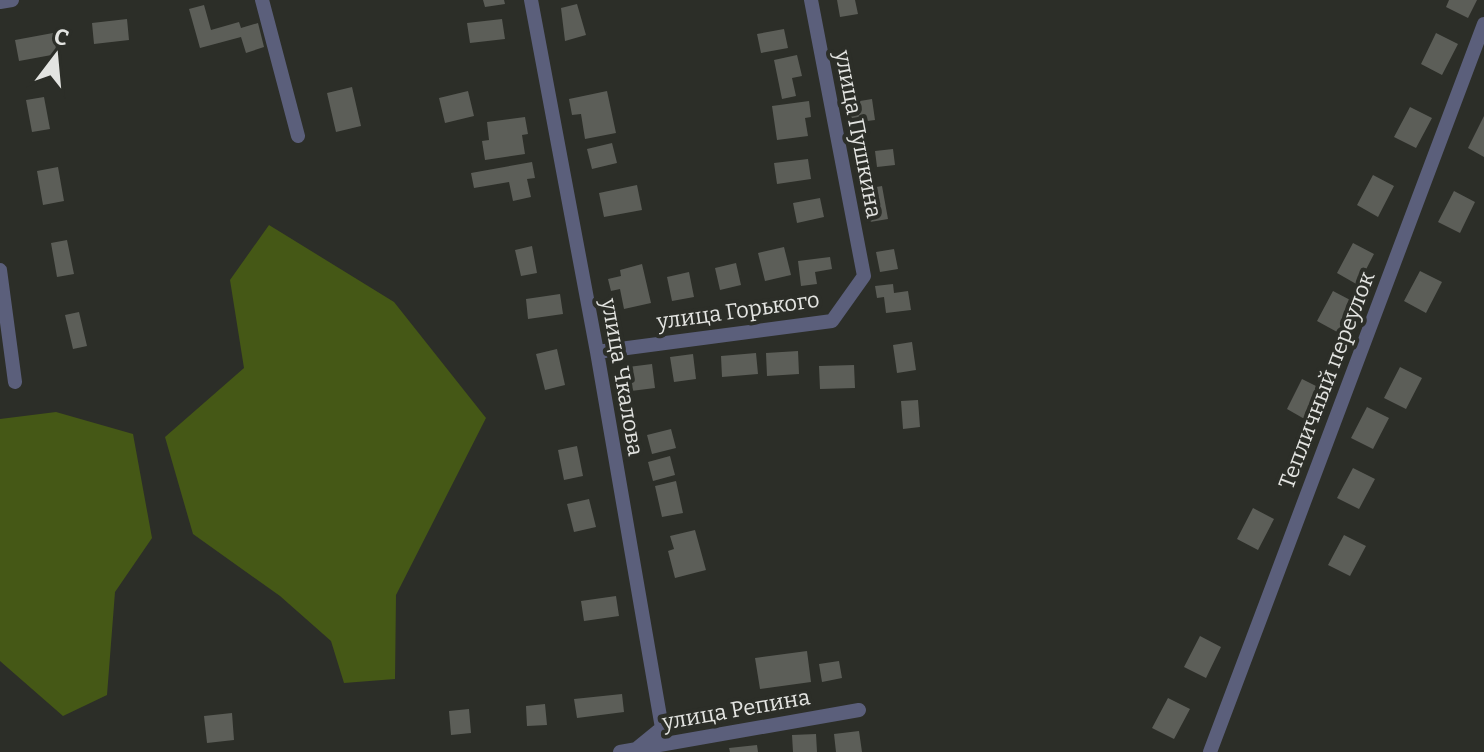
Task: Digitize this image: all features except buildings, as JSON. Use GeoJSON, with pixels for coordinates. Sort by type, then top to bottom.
{"type":"FeatureCollection","features":[{"type":"Feature","properties":{"kind":"street"},"geometry":{"type":"LineString","coordinates":[[0,2],[12,0]]}},
{"type":"Feature","properties":{"kind":"street"},"geometry":{"type":"LineString","coordinates":[[262,0],[298,136]]}},
{"type":"Feature","properties":{"kind":"street","name":"улица Чкалова"},"geometry":{"type":"LineString","coordinates":[[531,0],[597,352],[662,728],[628,751]]}},
{"type":"Feature","properties":{"kind":"street","name":"улица Пушкина"},"geometry":{"type":"LineString","coordinates":[[811,0],[864,276]]}},
{"type":"Feature","properties":{"kind":"street","name":"Тепличный переулок"},"geometry":{"type":"LineString","coordinates":[[1210,752],[1484,24]]}},
{"type":"Feature","properties":{"kind":"street"},"geometry":{"type":"LineString","coordinates":[[0,270],[15,382]]}},
{"type":"Feature","properties":{"kind":"street","name":"улица Горького"},"geometry":{"type":"LineString","coordinates":[[597,352],[832,321],[864,276]]}},
{"type":"Feature","properties":{"kind":"street","name":"улица Репина"},"geometry":{"type":"LineString","coordinates":[[628,751],[659,749],[859,710]]}},
{"type":"Feature","properties":{"kind":"green space"},"geometry":{"type":"Polygon","coordinates":[[[269,225],[394,302],[486,418],[396,595],[395,679],[344,683],[331,641],[280,596],[193,534],[165,437],[244,368],[230,280],[269,225]]]}},
{"type":"Feature","properties":{"kind":"green space"},"geometry":{"type":"Polygon","coordinates":[[[56,412],[133,434],[152,538],[115,592],[107,695],[63,716],[0,661],[0,419],[56,412]]]}}]}
